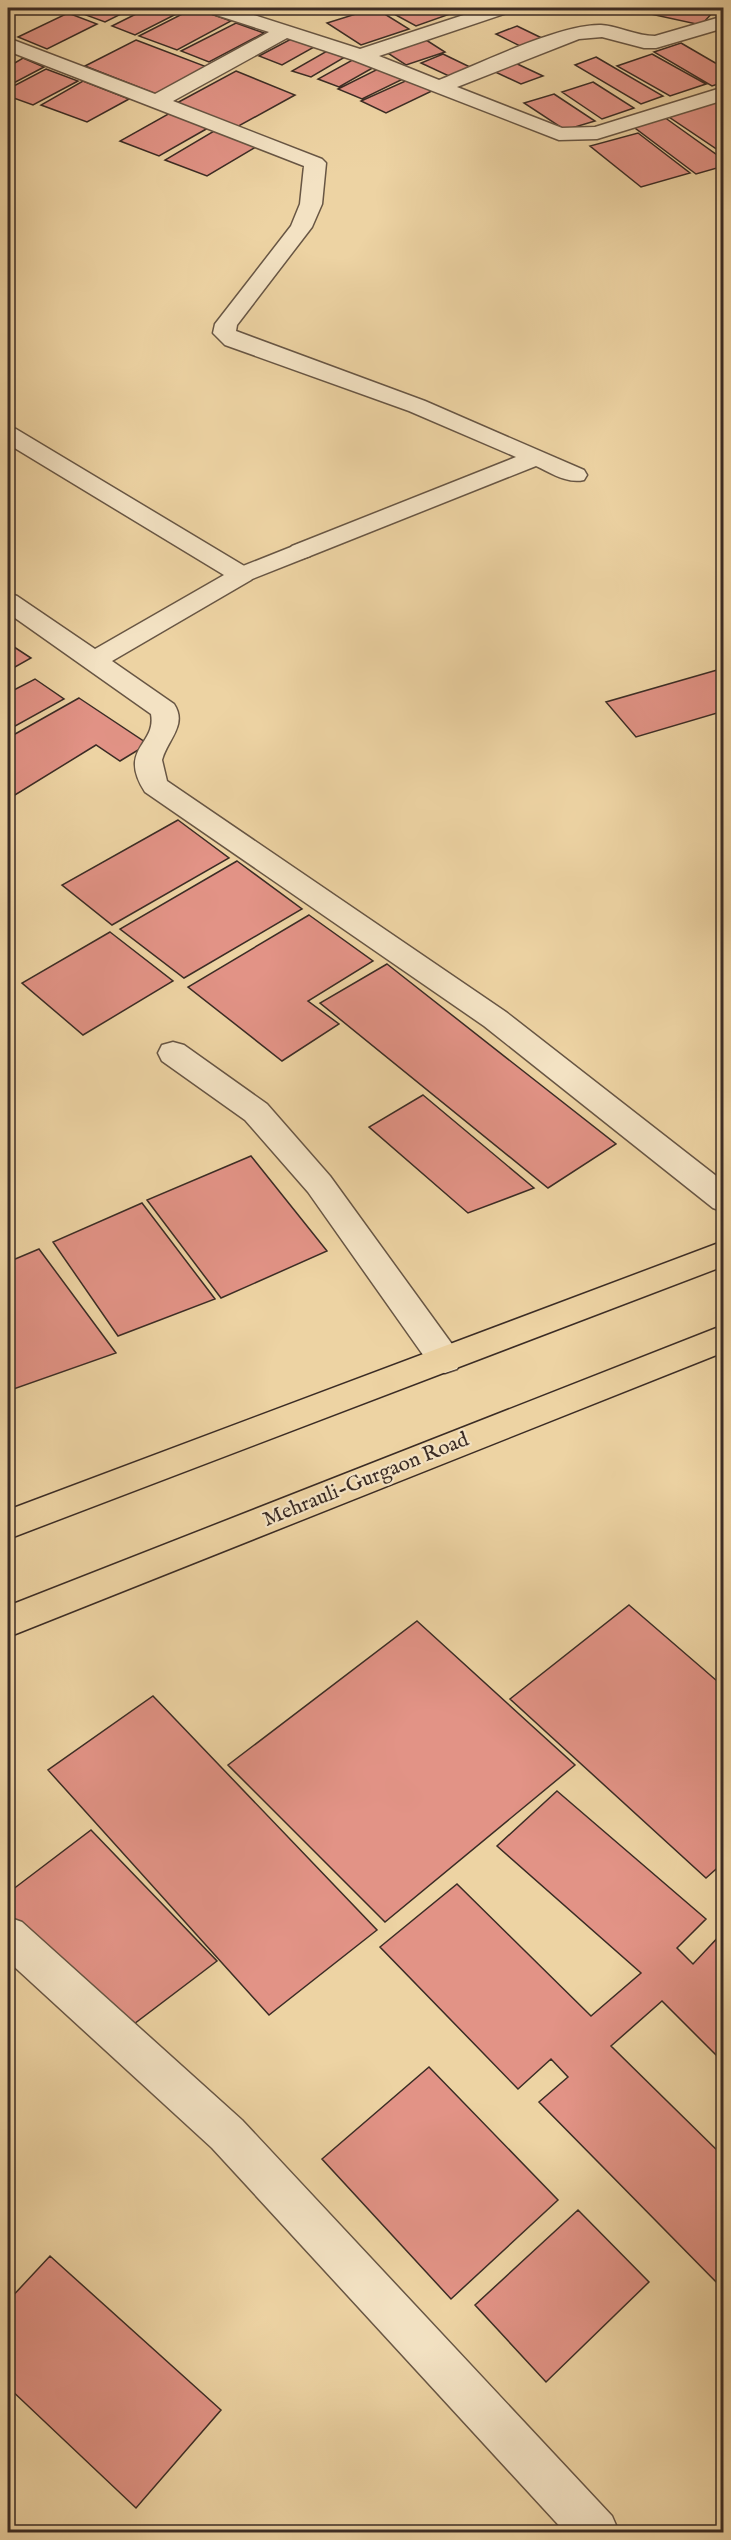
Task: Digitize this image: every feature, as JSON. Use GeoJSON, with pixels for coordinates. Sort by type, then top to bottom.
{"type":"FeatureCollection","features":[{"type":"Feature","properties":{"kind":"main road"},"geometry":{"type":"LineString","coordinates":[[8,1525],[723,1253]]}},
{"type":"Feature","properties":{"kind":"main road","name":"Mehrauli-Gurgaon Road"},"geometry":{"type":"LineString","coordinates":[[8,1622],[723,1338]]}},
{"type":"Feature","properties":{"kind":"street"},"geometry":{"type":"LineString","coordinates":[[218,8],[360,56],[559,134],[597,133],[723,93]]}},
{"type":"Feature","properties":{"kind":"street"},"geometry":{"type":"LineString","coordinates":[[360,56],[503,8]]}},
{"type":"Feature","properties":{"kind":"street"},"geometry":{"type":"LineString","coordinates":[[438,87],[576,33],[602,31],[644,42],[656,42],[723,22]]}},
{"type":"Feature","properties":{"kind":"street"},"geometry":{"type":"LineString","coordinates":[[157,101],[286,31]]}},
{"type":"Feature","properties":{"kind":"street"},"geometry":{"type":"LineString","coordinates":[[8,44],[315,163],[311,204],[301,227],[226,324],[224,333],[232,339],[417,406],[575,475]]}},
{"type":"Feature","properties":{"kind":"street"},"geometry":{"type":"LineString","coordinates":[[8,434],[242,575]]}},
{"type":"Feature","properties":{"kind":"street"},"geometry":{"type":"LineString","coordinates":[[95,660],[242,575],[537,458]]}},
{"type":"Feature","properties":{"kind":"street"},"geometry":{"type":"LineString","coordinates":[[8,601],[164,710],[167,718],[165,726],[146,756],[147,771],[155,786],[495,1019],[723,1200]]}},
{"type":"Feature","properties":{"kind":"street"},"geometry":{"type":"LineString","coordinates":[[174,1053],[256,1112],[264,1121],[319,1184],[446,1360]]}},
{"type":"Feature","properties":{"kind":"street"},"geometry":{"type":"LineString","coordinates":[[8,1935],[227,2134],[596,2532]]}},
{"type":"Feature","properties":{"kind":"building"},"geometry":{"type":"Polygon","coordinates":[[[81,8],[133,8],[105,22],[75,11],[81,8]]]}},
{"type":"Feature","properties":{"kind":"building"},"geometry":{"type":"Polygon","coordinates":[[[148,8],[188,8],[135,35],[112,26],[148,8]]]}},
{"type":"Feature","properties":{"kind":"building"},"geometry":{"type":"Polygon","coordinates":[[[194,8],[231,21],[177,50],[139,36],[194,8]]]}},
{"type":"Feature","properties":{"kind":"building"},"geometry":{"type":"Polygon","coordinates":[[[375,8],[409,29],[361,45],[327,23],[375,8]]]}},
{"type":"Feature","properties":{"kind":"building"},"geometry":{"type":"Polygon","coordinates":[[[383,8],[437,8],[450,14],[416,26],[383,8]]]}},
{"type":"Feature","properties":{"kind":"building"},"geometry":{"type":"Polygon","coordinates":[[[623,8],[717,8],[701,25],[623,8]]]}},
{"type":"Feature","properties":{"kind":"building"},"geometry":{"type":"Polygon","coordinates":[[[68,13],[97,24],[47,49],[18,37],[68,13]]]}},
{"type":"Feature","properties":{"kind":"building"},"geometry":{"type":"Polygon","coordinates":[[[236,23],[264,33],[209,62],[181,51],[236,23]]]}},
{"type":"Feature","properties":{"kind":"building"},"geometry":{"type":"Polygon","coordinates":[[[517,26],[550,42],[528,50],[496,34],[517,26]]]}},
{"type":"Feature","properties":{"kind":"building"},"geometry":{"type":"Polygon","coordinates":[[[293,38],[316,46],[282,65],[259,56],[293,38]]]}},
{"type":"Feature","properties":{"kind":"building"},"geometry":{"type":"Polygon","coordinates":[[[423,38],[445,52],[406,65],[383,50],[423,38]]]}},
{"type":"Feature","properties":{"kind":"building"},"geometry":{"type":"Polygon","coordinates":[[[136,40],[207,67],[156,94],[85,66],[136,40]]]}},
{"type":"Feature","properties":{"kind":"building"},"geometry":{"type":"Polygon","coordinates":[[[681,43],[724,68],[724,82],[712,86],[654,52],[681,43]]]}},
{"type":"Feature","properties":{"kind":"building"},"geometry":{"type":"Polygon","coordinates":[[[327,51],[345,57],[311,77],[292,71],[327,51]]]}},
{"type":"Feature","properties":{"kind":"building"},"geometry":{"type":"Polygon","coordinates":[[[443,54],[472,68],[451,77],[421,63],[443,54]]]}},
{"type":"Feature","properties":{"kind":"building"},"geometry":{"type":"Polygon","coordinates":[[[652,54],[706,84],[670,96],[617,66],[652,54]]]}},
{"type":"Feature","properties":{"kind":"building"},"geometry":{"type":"Polygon","coordinates":[[[596,57],[663,96],[641,104],[575,65],[596,57]]]}},
{"type":"Feature","properties":{"kind":"building"},"geometry":{"type":"Polygon","coordinates":[[[23,58],[44,67],[8,86],[8,67],[23,58]]]}},
{"type":"Feature","properties":{"kind":"building"},"geometry":{"type":"Polygon","coordinates":[[[356,58],[376,66],[339,87],[318,79],[356,58]]]}},
{"type":"Feature","properties":{"kind":"building"},"geometry":{"type":"Polygon","coordinates":[[[511,61],[543,76],[521,84],[491,70],[511,61]]]}},
{"type":"Feature","properties":{"kind":"building"},"geometry":{"type":"Polygon","coordinates":[[[382,67],[405,78],[362,99],[338,89],[382,67]]]}},
{"type":"Feature","properties":{"kind":"building"},"geometry":{"type":"Polygon","coordinates":[[[46,69],[78,81],[33,105],[8,96],[8,89],[46,69]]]}},
{"type":"Feature","properties":{"kind":"building"},"geometry":{"type":"Polygon","coordinates":[[[236,71],[295,95],[235,128],[175,104],[236,71]]]}},
{"type":"Feature","properties":{"kind":"building"},"geometry":{"type":"Polygon","coordinates":[[[412,78],[436,89],[386,113],[361,101],[412,78]]]}},
{"type":"Feature","properties":{"kind":"building"},"geometry":{"type":"Polygon","coordinates":[[[83,81],[129,99],[87,122],[41,105],[83,81]]]}},
{"type":"Feature","properties":{"kind":"building"},"geometry":{"type":"Polygon","coordinates":[[[593,82],[634,108],[602,119],[562,92],[593,82]]]}},
{"type":"Feature","properties":{"kind":"building"},"geometry":{"type":"Polygon","coordinates":[[[554,94],[595,121],[565,130],[524,103],[554,94]]]}},
{"type":"Feature","properties":{"kind":"building"},"geometry":{"type":"Polygon","coordinates":[[[713,101],[724,108],[724,154],[666,115],[713,101]]]}},
{"type":"Feature","properties":{"kind":"building"},"geometry":{"type":"Polygon","coordinates":[[[170,113],[208,128],[159,156],[120,141],[170,113]]]}},
{"type":"Feature","properties":{"kind":"building"},"geometry":{"type":"Polygon","coordinates":[[[664,117],[724,160],[724,166],[696,174],[631,125],[664,117]]]}},
{"type":"Feature","properties":{"kind":"building"},"geometry":{"type":"Polygon","coordinates":[[[214,131],[256,147],[207,176],[165,160],[214,131]]]}},
{"type":"Feature","properties":{"kind":"building"},"geometry":{"type":"Polygon","coordinates":[[[638,133],[690,173],[641,187],[590,146],[638,133]]]}},
{"type":"Feature","properties":{"kind":"building"},"geometry":{"type":"Polygon","coordinates":[[[8,643],[31,658],[8,671],[8,643]]]}},
{"type":"Feature","properties":{"kind":"building"},"geometry":{"type":"Polygon","coordinates":[[[724,668],[724,711],[636,737],[606,702],[724,668]]]}},
{"type":"Feature","properties":{"kind":"building"},"geometry":{"type":"Polygon","coordinates":[[[35,679],[64,699],[8,730],[8,693],[35,679]]]}},
{"type":"Feature","properties":{"kind":"building"},"geometry":{"type":"Polygon","coordinates":[[[79,698],[148,744],[120,761],[96,745],[10,798],[8,796],[8,738],[79,698]]]}},
{"type":"Feature","properties":{"kind":"building"},"geometry":{"type":"Polygon","coordinates":[[[178,820],[229,858],[112,925],[62,885],[178,820]]]}},
{"type":"Feature","properties":{"kind":"building"},"geometry":{"type":"Polygon","coordinates":[[[237,861],[302,909],[184,978],[120,929],[237,861]]]}},
{"type":"Feature","properties":{"kind":"building"},"geometry":{"type":"Polygon","coordinates":[[[309,915],[373,961],[308,1001],[339,1024],[282,1061],[188,987],[309,915]]]}},
{"type":"Feature","properties":{"kind":"building"},"geometry":{"type":"Polygon","coordinates":[[[110,932],[173,981],[83,1035],[22,983],[110,932]]]}},
{"type":"Feature","properties":{"kind":"building"},"geometry":{"type":"Polygon","coordinates":[[[387,964],[616,1144],[548,1188],[320,1003],[387,964]]]}},
{"type":"Feature","properties":{"kind":"building"},"geometry":{"type":"Polygon","coordinates":[[[423,1095],[534,1188],[468,1213],[369,1127],[423,1095]]]}},
{"type":"Feature","properties":{"kind":"building"},"geometry":{"type":"Polygon","coordinates":[[[251,1156],[327,1251],[221,1298],[147,1200],[251,1156]]]}},
{"type":"Feature","properties":{"kind":"building"},"geometry":{"type":"Polygon","coordinates":[[[142,1203],[215,1299],[118,1336],[53,1242],[142,1203]]]}},
{"type":"Feature","properties":{"kind":"building"},"geometry":{"type":"Polygon","coordinates":[[[39,1249],[116,1353],[8,1391],[8,1262],[39,1249]]]}},
{"type":"Feature","properties":{"kind":"building"},"geometry":{"type":"Polygon","coordinates":[[[629,1605],[724,1687],[724,1862],[706,1878],[510,1699],[629,1605]]]}},
{"type":"Feature","properties":{"kind":"building"},"geometry":{"type":"Polygon","coordinates":[[[417,1621],[575,1765],[385,1922],[228,1765],[417,1621]]]}},
{"type":"Feature","properties":{"kind":"building"},"geometry":{"type":"Polygon","coordinates":[[[153,1696],[377,1930],[269,2015],[48,1770],[153,1696]]]}},
{"type":"Feature","properties":{"kind":"building"},"geometry":{"type":"Polygon","coordinates":[[[557,1791],[706,1919],[677,1948],[693,1964],[724,1931],[724,2063],[662,2001],[611,2046],[724,2157],[724,2290],[539,2102],[568,2077],[551,2059],[518,2089],[380,1947],[457,1884],[591,2016],[641,1973],[497,1846],[557,1791]]]}},
{"type":"Feature","properties":{"kind":"building"},"geometry":{"type":"Polygon","coordinates":[[[91,1830],[217,1961],[126,2030],[8,1915],[8,1893],[91,1830]]]}},
{"type":"Feature","properties":{"kind":"building"},"geometry":{"type":"Polygon","coordinates":[[[429,2067],[558,2200],[451,2299],[322,2159],[429,2067]]]}},
{"type":"Feature","properties":{"kind":"building"},"geometry":{"type":"Polygon","coordinates":[[[578,2210],[649,2282],[546,2382],[475,2305],[578,2210]]]}},
{"type":"Feature","properties":{"kind":"building"},"geometry":{"type":"Polygon","coordinates":[[[50,2256],[221,2410],[136,2508],[8,2387],[8,2301],[50,2256]]]}}]}
